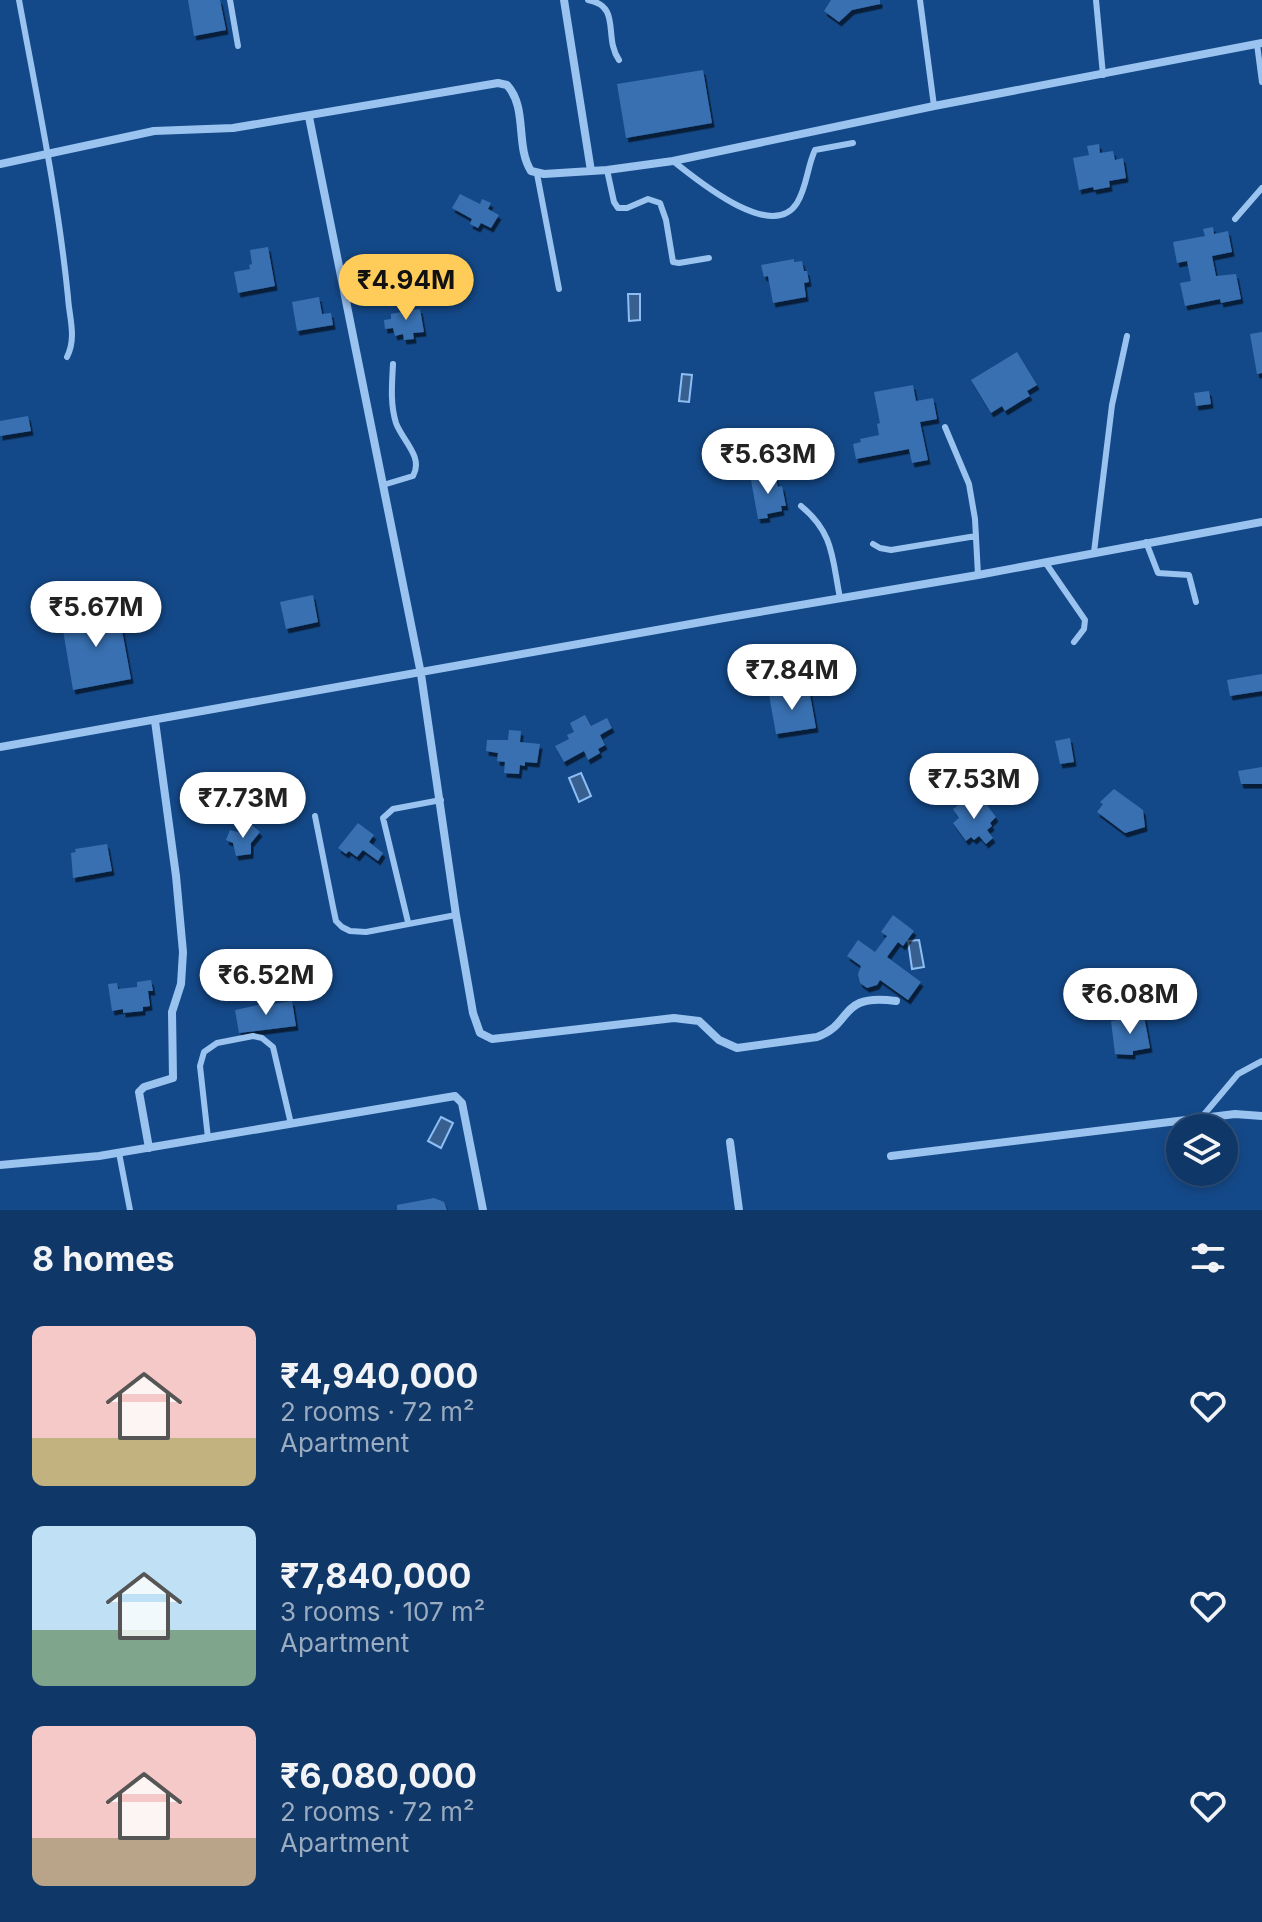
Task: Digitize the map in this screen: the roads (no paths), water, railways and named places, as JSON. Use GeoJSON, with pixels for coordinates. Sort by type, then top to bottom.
{"type":"FeatureCollection","features":[{"type":"Feature","properties":{"kind":"street"},"geometry":{"type":"LineString","coordinates":[[564,0],[591,171]]}},
{"type":"Feature","properties":{"kind":"street"},"geometry":{"type":"LineString","coordinates":[[0,164],[154,131],[233,128],[498,83],[507,85],[513,91],[527,165],[531,171],[537,174],[607,170],[673,161],[934,106],[1259,44]]}},
{"type":"Feature","properties":{"kind":"street"},"geometry":{"type":"LineString","coordinates":[[309,117],[421,674],[456,915],[480,1033],[492,1039],[674,1018],[699,1021],[719,1040],[737,1048],[817,1037],[829,1032],[855,1004],[880,999],[896,1001]]}},
{"type":"Feature","properties":{"kind":"street"},"geometry":{"type":"LineString","coordinates":[[0,747],[1262,522]]}},
{"type":"Feature","properties":{"kind":"street"},"geometry":{"type":"LineString","coordinates":[[149,1148],[139,1092],[144,1087],[173,1078],[172,1012],[183,967],[179,898],[155,721]]}},
{"type":"Feature","properties":{"kind":"street"},"geometry":{"type":"LineString","coordinates":[[0,1165],[119,1153],[455,1096],[462,1103],[483,1210]]}},
{"type":"Feature","properties":{"kind":"street"},"geometry":{"type":"LineString","coordinates":[[1238,1114],[1262,1116]]}},
{"type":"Feature","properties":{"kind":"street"},"geometry":{"type":"LineString","coordinates":[[891,1156],[1166,1122]]}},
{"type":"Feature","properties":{"kind":"street"},"geometry":{"type":"LineString","coordinates":[[730,1142],[739,1210]]}},
{"type":"Feature","properties":{"kind":"lane"},"geometry":{"type":"LineString","coordinates":[[19,0],[47,154],[72,325],[67,357]]}},
{"type":"Feature","properties":{"kind":"lane"},"geometry":{"type":"LineString","coordinates":[[230,0],[238,46]]}},
{"type":"Feature","properties":{"kind":"lane"},"geometry":{"type":"LineString","coordinates":[[588,0],[601,4],[608,11],[612,44],[619,60]]}},
{"type":"Feature","properties":{"kind":"lane"},"geometry":{"type":"LineString","coordinates":[[920,0],[934,106]]}},
{"type":"Feature","properties":{"kind":"lane"},"geometry":{"type":"LineString","coordinates":[[1096,0],[1103,75]]}},
{"type":"Feature","properties":{"kind":"lane"},"geometry":{"type":"LineString","coordinates":[[1259,44],[1262,82]]}},
{"type":"Feature","properties":{"kind":"lane"},"geometry":{"type":"LineString","coordinates":[[673,161],[730,202],[744,209],[778,216],[786,215],[797,203],[815,150],[853,143]]}},
{"type":"Feature","properties":{"kind":"lane"},"geometry":{"type":"LineString","coordinates":[[607,170],[618,208],[627,208],[648,199],[660,203],[673,262],[709,258]]}},
{"type":"Feature","properties":{"kind":"lane"},"geometry":{"type":"LineString","coordinates":[[537,174],[559,289]]}},
{"type":"Feature","properties":{"kind":"lane"},"geometry":{"type":"LineString","coordinates":[[1235,219],[1262,188]]}},
{"type":"Feature","properties":{"kind":"lane"},"geometry":{"type":"LineString","coordinates":[[1094,552],[1112,405],[1127,336]]}},
{"type":"Feature","properties":{"kind":"lane"},"geometry":{"type":"LineString","coordinates":[[383,485],[413,476],[416,470],[414,455],[397,425],[393,409],[393,364]]}},
{"type":"Feature","properties":{"kind":"lane"},"geometry":{"type":"LineString","coordinates":[[945,427],[969,484],[978,575]]}},
{"type":"Feature","properties":{"kind":"lane"},"geometry":{"type":"LineString","coordinates":[[801,506],[816,518],[826,533],[840,598]]}},
{"type":"Feature","properties":{"kind":"lane"},"geometry":{"type":"LineString","coordinates":[[873,544],[891,550],[976,536]]}},
{"type":"Feature","properties":{"kind":"lane"},"geometry":{"type":"LineString","coordinates":[[1146,542],[1158,573],[1189,575],[1196,602]]}},
{"type":"Feature","properties":{"kind":"lane"},"geometry":{"type":"LineString","coordinates":[[1045,562],[1085,620],[1084,629],[1074,642]]}},
{"type":"Feature","properties":{"kind":"lane"},"geometry":{"type":"LineString","coordinates":[[408,922],[383,818],[393,809],[441,800]]}},
{"type":"Feature","properties":{"kind":"lane"},"geometry":{"type":"LineString","coordinates":[[315,816],[336,921],[350,931],[366,932],[456,915]]}},
{"type":"Feature","properties":{"kind":"lane"},"geometry":{"type":"LineString","coordinates":[[208,1138],[200,1066],[204,1052],[217,1043],[253,1036],[269,1042],[273,1047],[291,1124]]}},
{"type":"Feature","properties":{"kind":"lane"},"geometry":{"type":"LineString","coordinates":[[1204,1114],[1238,1074],[1262,1061]]}},
{"type":"Feature","properties":{"kind":"lane"},"geometry":{"type":"LineString","coordinates":[[119,1153],[130,1210]]}},
{"type":"Feature","properties":{"kind":"water"},"geometry":{"type":"Polygon","coordinates":[[[628,294],[640,294],[640,320],[629,321],[628,294]]]}},
{"type":"Feature","properties":{"kind":"water"},"geometry":{"type":"Polygon","coordinates":[[[682,374],[692,375],[689,402],[679,401],[682,374]]]}},
{"type":"Feature","properties":{"kind":"water"},"geometry":{"type":"Polygon","coordinates":[[[581,773],[591,796],[579,802],[569,778],[581,773]]]}},
{"type":"Feature","properties":{"kind":"water"},"geometry":{"type":"Polygon","coordinates":[[[919,940],[924,967],[912,969],[908,941],[919,940]]]}},
{"type":"Feature","properties":{"kind":"water"},"geometry":{"type":"Polygon","coordinates":[[[441,1117],[453,1123],[441,1148],[428,1141],[441,1117]]]}}]}
